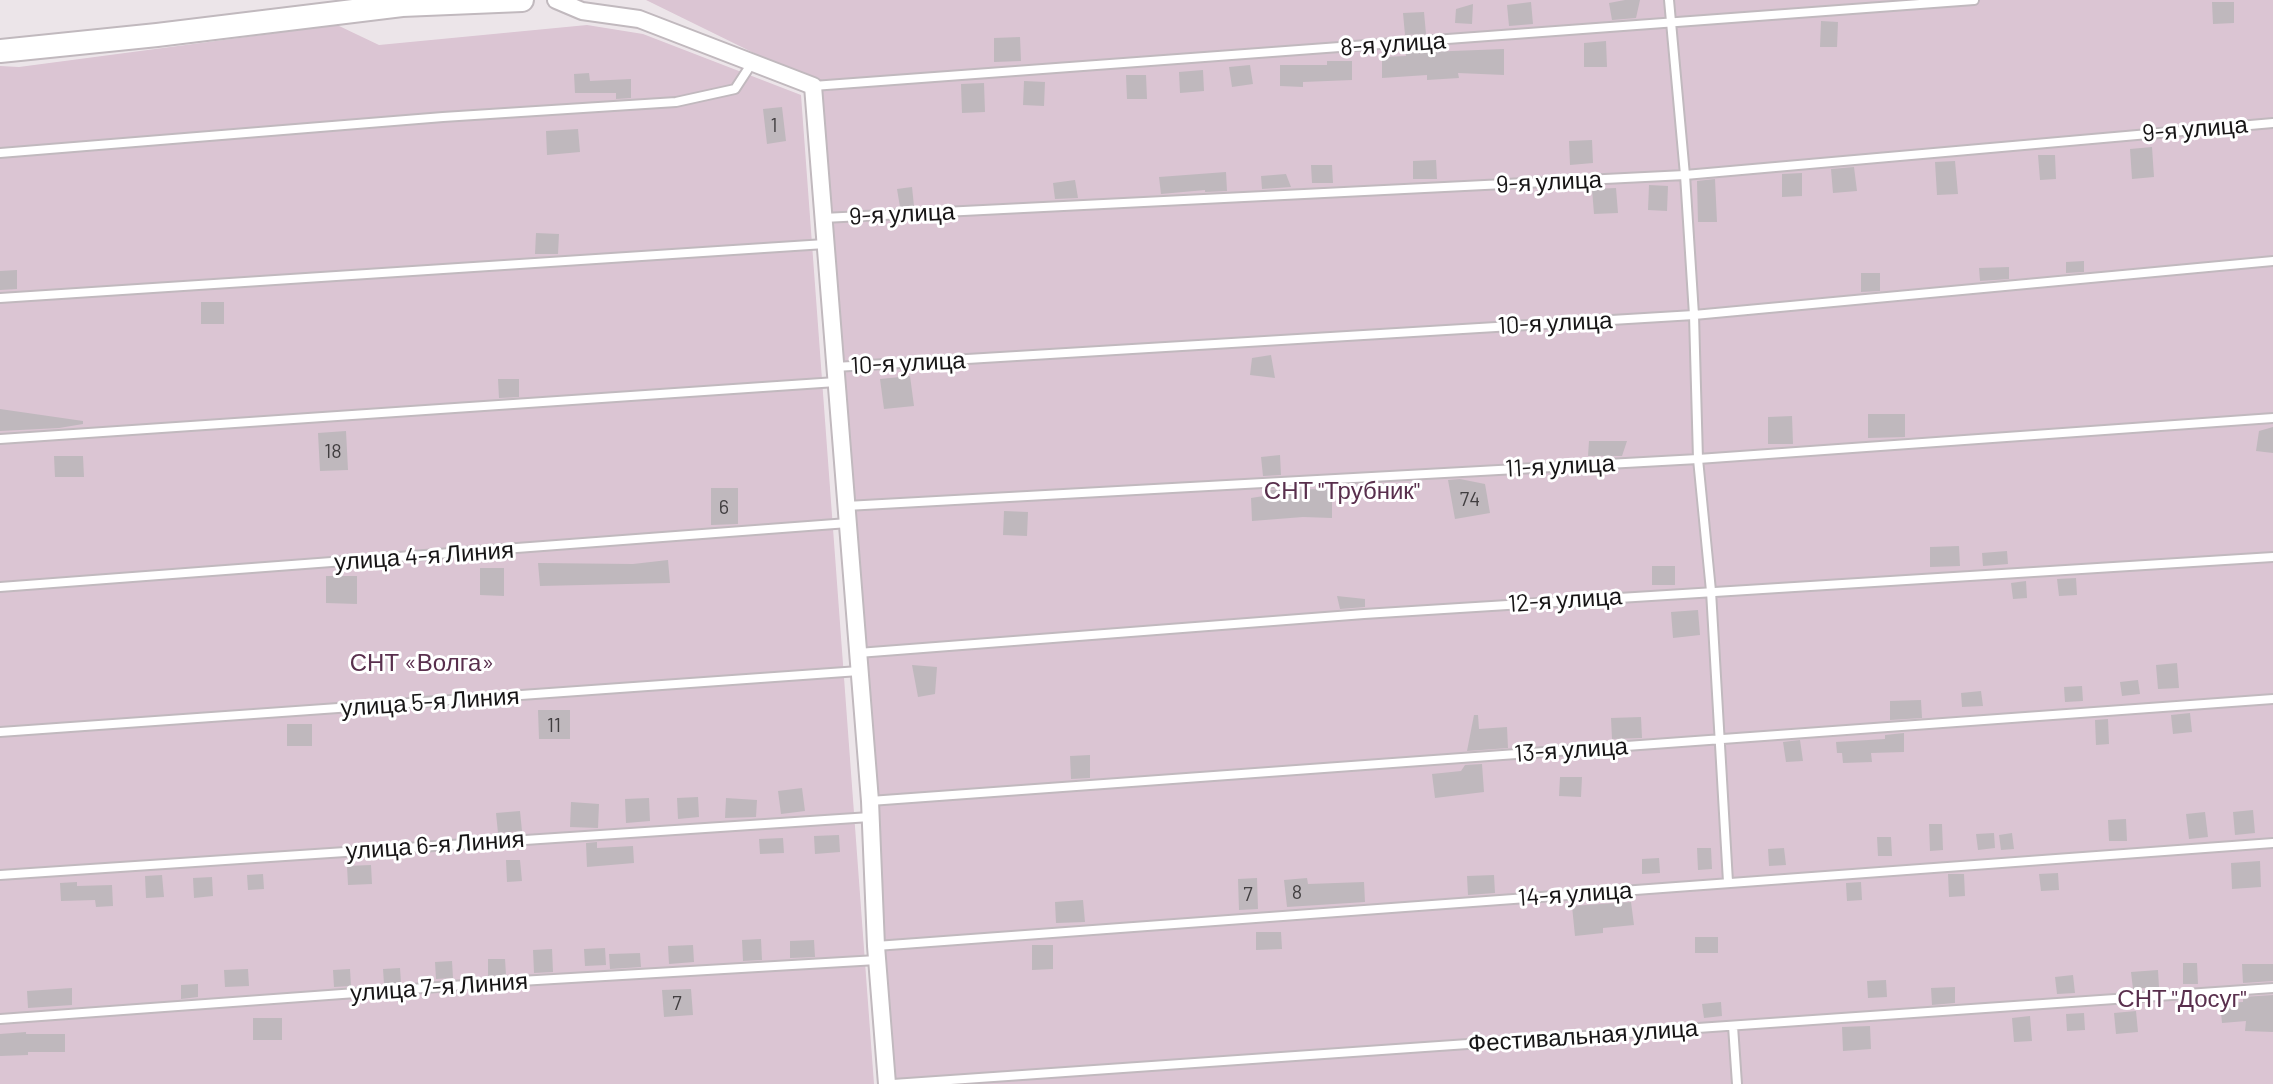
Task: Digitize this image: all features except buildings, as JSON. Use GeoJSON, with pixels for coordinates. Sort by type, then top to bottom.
{"type":"FeatureCollection","features":[{"type":"Feature","properties":{"kind":"street"},"geometry":{"type":"LineString","coordinates":[[0,51],[402,5],[522,0]]}},
{"type":"Feature","properties":{"kind":"street"},"geometry":{"type":"LineString","coordinates":[[556,0],[582,11],[639,19],[813,86],[870,809],[877,953],[890,1084]]}},
{"type":"Feature","properties":{"kind":"lane"},"geometry":{"type":"LineString","coordinates":[[1669,0],[1685,175],[1694,315],[1698,459],[1711,591],[1728,882]]}},
{"type":"Feature","properties":{"kind":"lane","name":"8-я улица"},"geometry":{"type":"LineString","coordinates":[[813,86],[1974,0]]}},
{"type":"Feature","properties":{"kind":"lane"},"geometry":{"type":"LineString","coordinates":[[0,153],[443,117],[676,102],[735,89],[752,63]]}},
{"type":"Feature","properties":{"kind":"lane","name":"9-я улица"},"geometry":{"type":"LineString","coordinates":[[823,218],[1685,175],[2273,123]]}},
{"type":"Feature","properties":{"kind":"lane"},"geometry":{"type":"LineString","coordinates":[[0,298],[826,244]]}},
{"type":"Feature","properties":{"kind":"lane","name":"10-я улица"},"geometry":{"type":"LineString","coordinates":[[0,439],[836,375],[1694,315],[2273,261]]}},
{"type":"Feature","properties":{"kind":"lane","name":"11-я улица"},"geometry":{"type":"LineString","coordinates":[[846,506],[1698,459],[2273,418]]}},
{"type":"Feature","properties":{"kind":"lane","name":"улица 4-я Линия"},"geometry":{"type":"LineString","coordinates":[[0,587],[848,523]]}},
{"type":"Feature","properties":{"kind":"lane","name":"12-я улица"},"geometry":{"type":"LineString","coordinates":[[858,653],[1364,614],[2273,557]]}},
{"type":"Feature","properties":{"kind":"lane","name":"улица 5-я Линия"},"geometry":{"type":"LineString","coordinates":[[0,732],[859,671]]}},
{"type":"Feature","properties":{"kind":"lane","name":"13-я улица"},"geometry":{"type":"LineString","coordinates":[[870,809],[1720,739],[2273,699]]}},
{"type":"Feature","properties":{"kind":"lane","name":"улица 6-я Линия"},"geometry":{"type":"LineString","coordinates":[[0,875],[870,809]]}},
{"type":"Feature","properties":{"kind":"lane","name":"14-я улица"},"geometry":{"type":"LineString","coordinates":[[877,953],[1728,882],[2273,843]]}},
{"type":"Feature","properties":{"kind":"lane","name":"улица 7-я Линия"},"geometry":{"type":"LineString","coordinates":[[0,1019],[877,953]]}},
{"type":"Feature","properties":{"kind":"lane","name":"Фестивальная улица"},"geometry":{"type":"LineString","coordinates":[[890,1084],[2273,988]]}},
{"type":"Feature","properties":{"kind":"lane"},"geometry":{"type":"LineString","coordinates":[[1733,1026],[1737,1084]]}},
{"type":"Feature","properties":{"kind":"green space","name":"СНТ \"Трубник\""},"geometry":{"type":"Polygon","coordinates":[[[646,0],[2273,0],[2273,1084],[890,1084],[817,84],[646,0]]]}},
{"type":"Feature","properties":{"kind":"green space","name":"СНТ «Волга»"},"geometry":{"type":"Polygon","coordinates":[[[337,25],[379,45],[587,25],[643,34],[801,95],[874,1084],[0,1084],[0,66],[19,67],[337,25]]]}},
{"type":"Feature","properties":{"kind":"park label","name":"СНТ \"Досуг\""},"geometry":{"type":"Point","coordinates":[2182,999]}}]}
